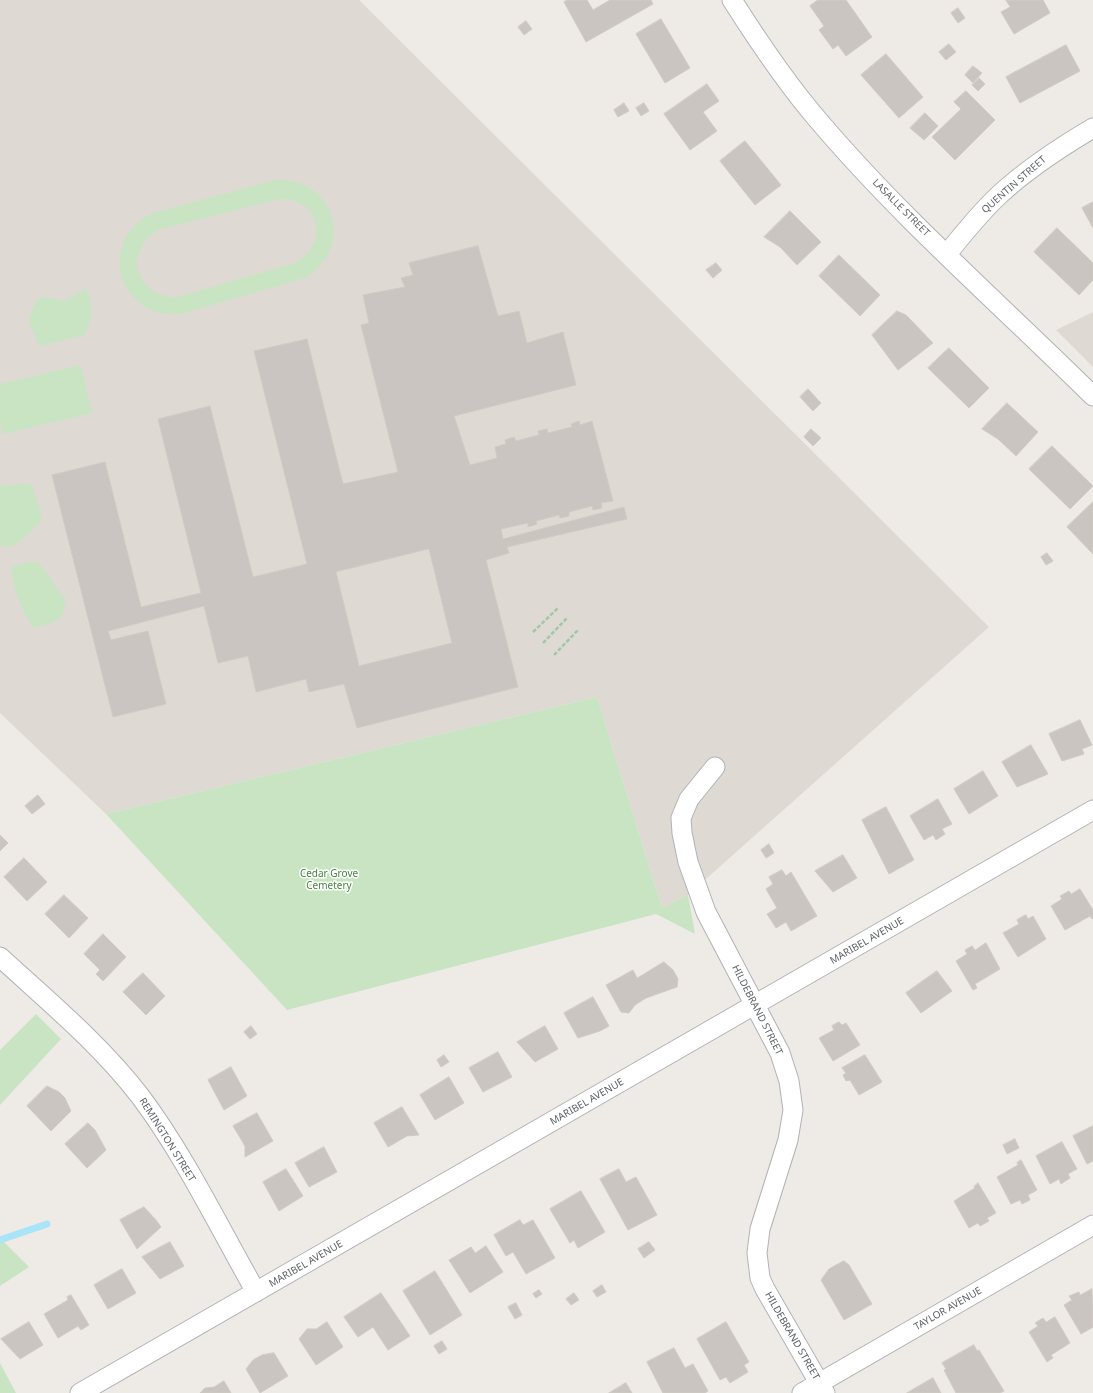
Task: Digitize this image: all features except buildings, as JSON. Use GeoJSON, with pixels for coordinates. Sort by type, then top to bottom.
{"type":"FeatureCollection","features":[{"type":"Feature","properties":{"kind":"street","name":"LASALLE STREET"},"geometry":{"type":"LineString","coordinates":[[732,0],[778,69],[817,120],[870,179],[1093,396]]}},
{"type":"Feature","properties":{"kind":"street","name":"QUENTIN STREET"},"geometry":{"type":"LineString","coordinates":[[947,254],[998,196],[1061,146],[1093,128]]}},
{"type":"Feature","properties":{"kind":"street","name":"HILDEBRAND STREET"},"geometry":{"type":"LineString","coordinates":[[715,767],[689,799],[683,809],[681,818],[682,833],[688,862],[706,912],[780,1053],[789,1081],[792,1110],[788,1140],[760,1229],[756,1253],[760,1278],[765,1289],[823,1388]]}},
{"type":"Feature","properties":{"kind":"street","name":"MARIBEL AVENUE"},"geometry":{"type":"LineString","coordinates":[[80,1393],[756,1006],[1093,810]]}},
{"type":"Feature","properties":{"kind":"street","name":"REMINGTON STREET"},"geometry":{"type":"LineString","coordinates":[[0,956],[97,1047],[139,1095],[174,1148],[256,1292]]}},
{"type":"Feature","properties":{"kind":"street","name":"TAYLOR AVENUE"},"geometry":{"type":"LineString","coordinates":[[802,1393],[823,1388],[1093,1225]]}},
{"type":"Feature","properties":{"kind":"path"},"geometry":{"type":"LineString","coordinates":[[533,632],[558,608]]}},
{"type":"Feature","properties":{"kind":"path"},"geometry":{"type":"LineString","coordinates":[[543,643],[568,618]]}},
{"type":"Feature","properties":{"kind":"path"},"geometry":{"type":"LineString","coordinates":[[554,654],[578,629]]}},
{"type":"Feature","properties":{"kind":"shaded area"},"geometry":{"type":"Polygon","coordinates":[[[0,0],[359,0],[989,627],[688,895],[662,908],[597,697],[106,814],[0,713],[0,0]]]}},
{"type":"Feature","properties":{"kind":"shaded area"},"geometry":{"type":"Polygon","coordinates":[[[1093,312],[1093,367],[1056,330],[1093,312]]]}},
{"type":"Feature","properties":{"kind":"green space"},"geometry":{"type":"Polygon","coordinates":[[[275,180],[296,182],[312,189],[324,201],[332,216],[334,232],[330,249],[321,265],[305,278],[181,314],[159,312],[142,304],[129,292],[122,276],[120,258],[124,241],[135,225],[153,213],[275,180]],[[280,199],[158,230],[146,240],[141,248],[136,263],[145,284],[155,292],[177,297],[295,263],[306,255],[313,245],[316,234],[316,224],[312,214],[305,206],[294,201],[280,199]]]}},
{"type":"Feature","properties":{"kind":"green space"},"geometry":{"type":"Polygon","coordinates":[[[86,289],[91,300],[92,312],[85,335],[39,346],[29,320],[36,300],[44,297],[64,301],[86,289]]]}},
{"type":"Feature","properties":{"kind":"green space"},"geometry":{"type":"Polygon","coordinates":[[[81,365],[92,413],[3,434],[0,423],[0,384],[81,365]]]}},
{"type":"Feature","properties":{"kind":"green space"},"geometry":{"type":"Polygon","coordinates":[[[22,483],[32,485],[41,513],[41,522],[22,540],[16,544],[5,547],[0,545],[0,485],[7,486],[22,483]]]}},
{"type":"Feature","properties":{"kind":"green space"},"geometry":{"type":"Polygon","coordinates":[[[27,562],[37,562],[48,574],[57,589],[65,598],[64,612],[57,620],[34,628],[26,616],[18,599],[12,573],[12,567],[27,562]]]}},
{"type":"Feature","properties":{"kind":"green space","name":"Cedar Grove Cemetery"},"geometry":{"type":"Polygon","coordinates":[[[597,697],[662,908],[688,895],[695,934],[656,914],[287,1010],[106,814],[597,697]]]}},
{"type":"Feature","properties":{"kind":"green space"},"geometry":{"type":"Polygon","coordinates":[[[36,1014],[61,1039],[0,1105],[0,1050],[36,1014]]]}},
{"type":"Feature","properties":{"kind":"green space"},"geometry":{"type":"Polygon","coordinates":[[[0,1238],[29,1267],[0,1286],[0,1238]]]}},
{"type":"Feature","properties":{"kind":"green space"},"geometry":{"type":"Polygon","coordinates":[[[0,1363],[16,1393],[0,1393],[0,1363]]]}},
{"type":"Feature","properties":{"kind":"waterway"},"geometry":{"type":"LineString","coordinates":[[0,1240],[47,1224]]}}]}
